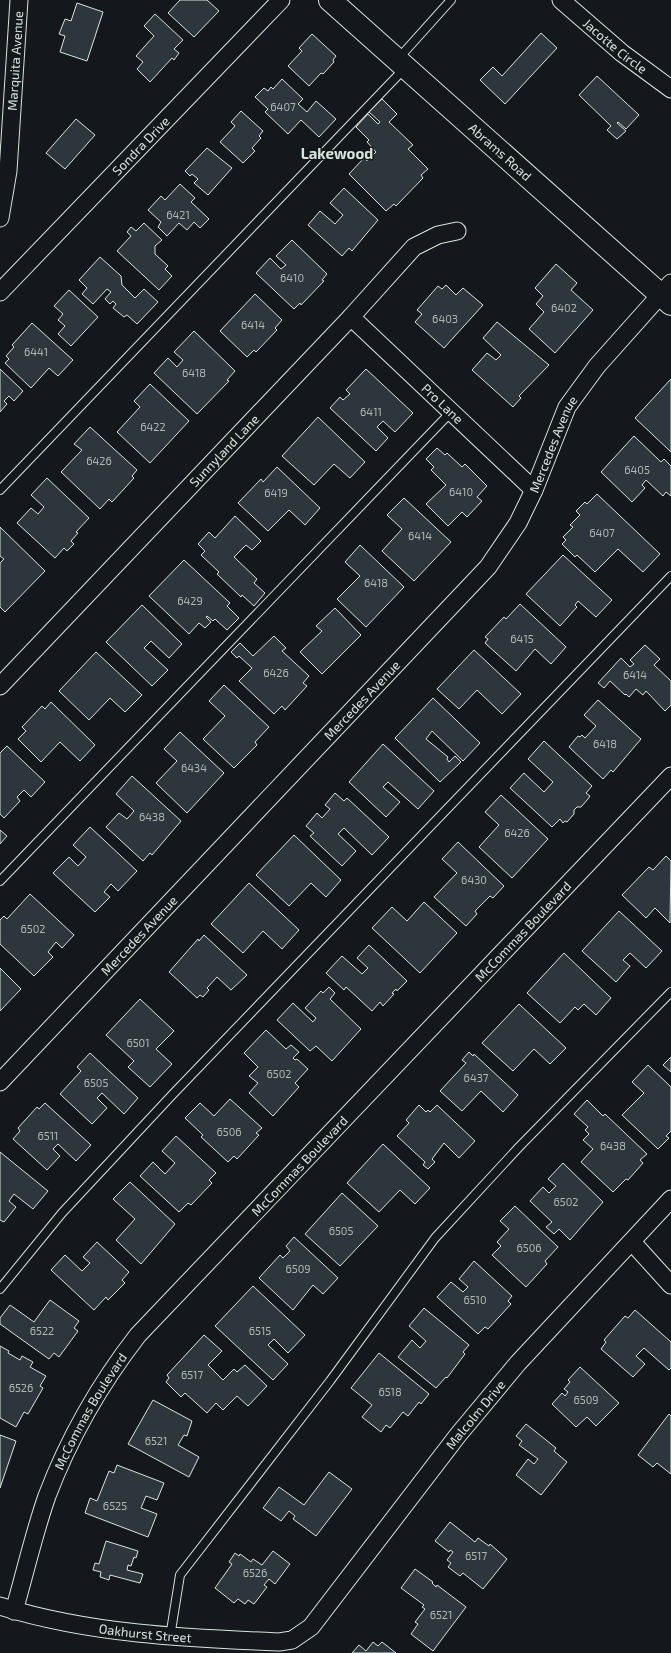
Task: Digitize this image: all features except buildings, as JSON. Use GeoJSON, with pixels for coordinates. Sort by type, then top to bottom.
{"type":"FeatureCollection","features":[{"type":"Feature","properties":{"kind":"main road","name":"Abrams Road"},"geometry":{"type":"LineString","coordinates":[[330,0],[401,64],[667,294]]}},
{"type":"Feature","properties":{"kind":"street","name":"Marquita Avenue"},"geometry":{"type":"LineString","coordinates":[[0,218],[8,171],[19,0]]}},
{"type":"Feature","properties":{"kind":"street","name":"Sondra Drive"},"geometry":{"type":"LineString","coordinates":[[0,292],[281,0]]}},
{"type":"Feature","properties":{"kind":"street","name":"Jacotte Circle"},"geometry":{"type":"LineString","coordinates":[[561,0],[622,53],[671,89]]}},
{"type":"Feature","properties":{"kind":"street","name":"Sunnyland Lane"},"geometry":{"type":"LineString","coordinates":[[0,686],[351,317],[414,247],[438,235],[457,232]]}},
{"type":"Feature","properties":{"kind":"street","name":"Mercedes Avenue"},"geometry":{"type":"LineString","coordinates":[[0,1082],[488,567],[518,523],[534,490],[567,407],[597,366],[667,294]]}},
{"type":"Feature","properties":{"kind":"street","name":"Pro Lane"},"geometry":{"type":"LineString","coordinates":[[351,317],[534,490]]}},
{"type":"Feature","properties":{"kind":"street","name":"McCommas Boulevard"},"geometry":{"type":"LineString","coordinates":[[7,1608],[62,1460],[96,1393],[138,1335],[671,776]]}},
{"type":"Feature","properties":{"kind":"street","name":"Malcolm Drive"},"geometry":{"type":"LineString","coordinates":[[292,1640],[311,1627],[458,1435],[518,1363],[671,1199]]}},
{"type":"Feature","properties":{"kind":"street"},"geometry":{"type":"LineString","coordinates":[[632,1242],[671,1285]]}},
{"type":"Feature","properties":{"kind":"street","name":"Oakhurst Street"},"geometry":{"type":"LineString","coordinates":[[7,1608],[93,1628],[170,1637],[279,1642],[292,1640]]}},
{"type":"Feature","properties":{"kind":"lane"},"geometry":{"type":"LineString","coordinates":[[0,490],[401,64],[451,0]]}},
{"type":"Feature","properties":{"kind":"lane"},"geometry":{"type":"LineString","coordinates":[[0,882],[452,411]]}},
{"type":"Feature","properties":{"kind":"lane"},"geometry":{"type":"LineString","coordinates":[[0,1289],[62,1214],[173,1094],[671,576]]}},
{"type":"Feature","properties":{"kind":"lane"},"geometry":{"type":"LineString","coordinates":[[170,1637],[180,1575],[330,1381],[435,1238],[519,1147],[671,992]]}},
{"type":"Feature","properties":{"kind":"district","name":"Lakewood"},"geometry":{"type":"Point","coordinates":[337,153]}}]}
